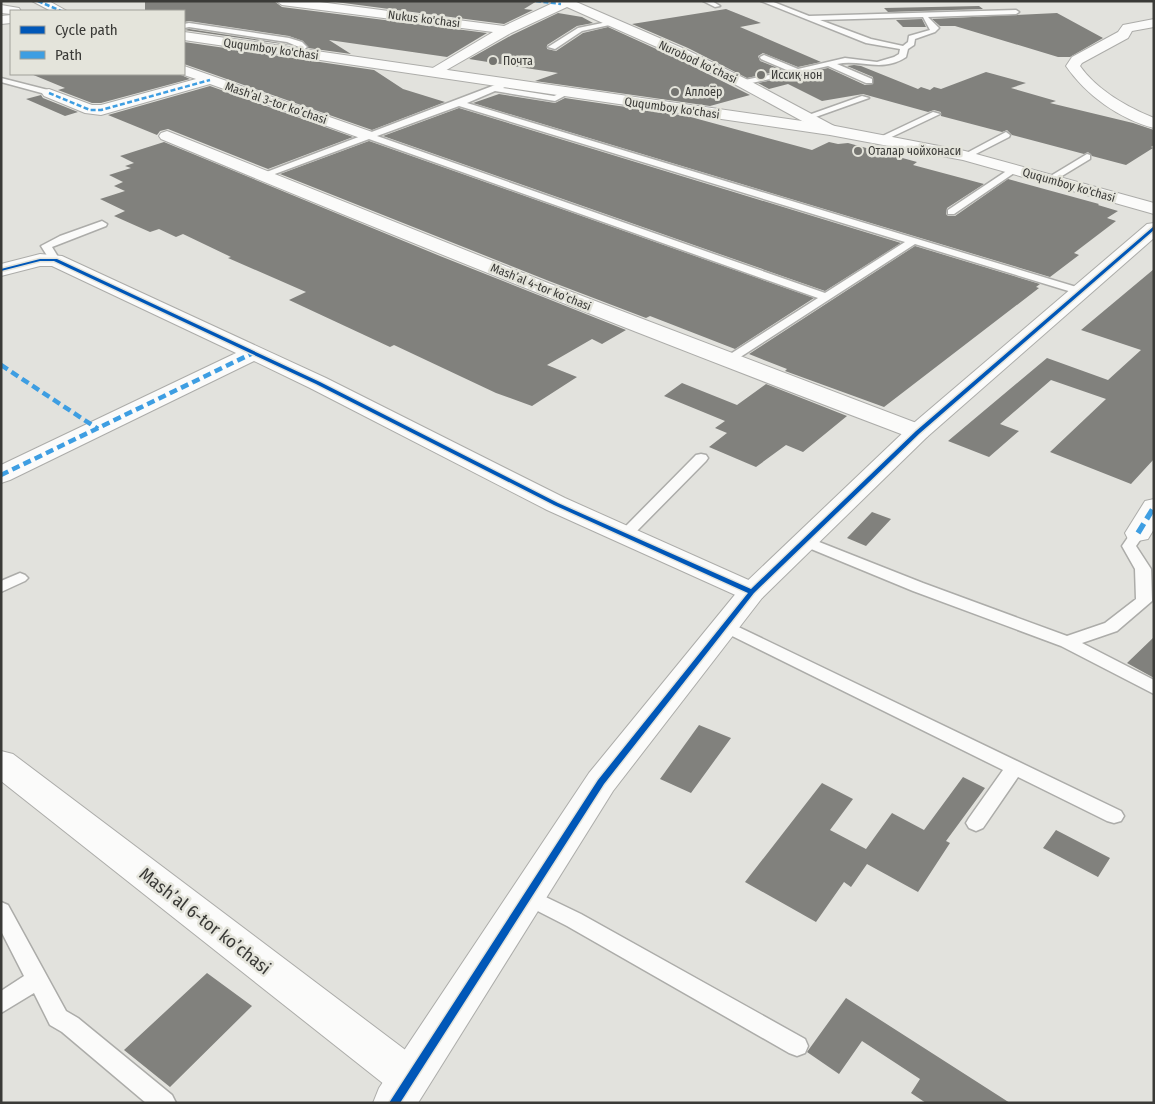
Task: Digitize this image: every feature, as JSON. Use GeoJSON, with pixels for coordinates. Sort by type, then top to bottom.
{"type":"FeatureCollection","features":[{"type":"Feature","properties":{"kind":"street"},"geometry":{"type":"LineString","coordinates":[[38,1],[59,10]]}},
{"type":"Feature","properties":{"kind":"street","name":"Nukus ko'chasi"},"geometry":{"type":"LineString","coordinates":[[282,1],[506,30]]}},
{"type":"Feature","properties":{"kind":"street","name":"Nurobod koʻchasi"},"geometry":{"type":"LineString","coordinates":[[536,1],[563,3],[682,53],[830,130]]}},
{"type":"Feature","properties":{"kind":"street"},"geometry":{"type":"LineString","coordinates":[[436,72],[506,30],[563,3]]}},
{"type":"Feature","properties":{"kind":"street"},"geometry":{"type":"LineString","coordinates":[[1154,23],[1128,28],[1123,35],[1077,60],[1073,66],[1076,72],[1090,85],[1111,101],[1154,123]]}},
{"type":"Feature","properties":{"kind":"street","name":"Ququmboy ko'chasi"},"geometry":{"type":"LineString","coordinates":[[185,36],[436,72],[500,86],[566,93],[830,130],[965,156],[1154,208]]}},
{"type":"Feature","properties":{"kind":"street","name":"Mashʼal 3-tor koʼchasi"},"geometry":{"type":"LineString","coordinates":[[185,70],[369,136]]}},
{"type":"Feature","properties":{"kind":"street"},"geometry":{"type":"LineString","coordinates":[[49,94],[90,110],[102,110],[210,80]]}},
{"type":"Feature","properties":{"kind":"street","name":"Mashʼal 4-tor koʼchasi"},"geometry":{"type":"LineString","coordinates":[[167,136],[261,176],[728,361],[918,432]]}},
{"type":"Feature","properties":{"kind":"street"},"geometry":{"type":"LineString","coordinates":[[401,1090],[601,782],[752,592],[918,432],[1154,228]]}},
{"type":"Feature","properties":{"kind":"street"},"geometry":{"type":"LineString","coordinates":[[1,270],[40,260],[54,260],[318,383],[556,504],[752,592]]}},
{"type":"Feature","properties":{"kind":"street"},"geometry":{"type":"LineString","coordinates":[[1,475],[253,353]]}},
{"type":"Feature","properties":{"kind":"street"},"geometry":{"type":"LineString","coordinates":[[1138,533],[1154,508]]}},
{"type":"Feature","properties":{"kind":"street","name":"Mashʼal 6-tor koʼchasi"},"geometry":{"type":"LineString","coordinates":[[1,763],[401,1090]]}},
{"type":"Feature","properties":{"kind":"lane"},"geometry":{"type":"LineString","coordinates":[[706,1],[717,6]]}},
{"type":"Feature","properties":{"kind":"lane"},"geometry":{"type":"LineString","coordinates":[[764,1],[869,41],[904,48]]}},
{"type":"Feature","properties":{"kind":"lane"},"geometry":{"type":"LineString","coordinates":[[809,18],[1016,12]]}},
{"type":"Feature","properties":{"kind":"lane"},"geometry":{"type":"LineString","coordinates":[[742,83],[845,60],[867,64],[887,62],[902,55],[904,48],[911,43],[912,38],[932,31],[935,28],[926,18]]}},
{"type":"Feature","properties":{"kind":"lane"},"geometry":{"type":"LineString","coordinates":[[552,47],[580,29],[612,23]]}},
{"type":"Feature","properties":{"kind":"lane"},"geometry":{"type":"LineString","coordinates":[[185,26],[288,40],[303,47],[298,53]]}},
{"type":"Feature","properties":{"kind":"lane"},"geometry":{"type":"LineString","coordinates":[[764,57],[797,72]]}},
{"type":"Feature","properties":{"kind":"lane"},"geometry":{"type":"LineString","coordinates":[[830,63],[869,81]]}},
{"type":"Feature","properties":{"kind":"lane"},"geometry":{"type":"LineString","coordinates":[[1,80],[49,94]]}},
{"type":"Feature","properties":{"kind":"lane"},"geometry":{"type":"LineString","coordinates":[[261,176],[500,86]]}},
{"type":"Feature","properties":{"kind":"lane"},"geometry":{"type":"LineString","coordinates":[[807,117],[865,98]]}},
{"type":"Feature","properties":{"kind":"lane"},"geometry":{"type":"LineString","coordinates":[[459,103],[1079,291]]}},
{"type":"Feature","properties":{"kind":"lane"},"geometry":{"type":"LineString","coordinates":[[878,140],[936,114]]}},
{"type":"Feature","properties":{"kind":"lane"},"geometry":{"type":"LineString","coordinates":[[965,156],[1006,135]]}},
{"type":"Feature","properties":{"kind":"lane"},"geometry":{"type":"LineString","coordinates":[[369,136],[826,296]]}},
{"type":"Feature","properties":{"kind":"lane"},"geometry":{"type":"LineString","coordinates":[[1049,180],[1087,157]]}},
{"type":"Feature","properties":{"kind":"lane"},"geometry":{"type":"LineString","coordinates":[[951,212],[1014,169]]}},
{"type":"Feature","properties":{"kind":"lane"},"geometry":{"type":"LineString","coordinates":[[54,260],[46,246],[102,224]]}},
{"type":"Feature","properties":{"kind":"lane"},"geometry":{"type":"LineString","coordinates":[[728,361],[913,241]]}},
{"type":"Feature","properties":{"kind":"lane"},"geometry":{"type":"LineString","coordinates":[[625,536],[701,458]]}},
{"type":"Feature","properties":{"kind":"lane"},"geometry":{"type":"LineString","coordinates":[[1068,642],[1111,627],[1149,602],[1143,569],[1129,546],[1138,533]]}},
{"type":"Feature","properties":{"kind":"lane"},"geometry":{"type":"LineString","coordinates":[[804,541],[1068,642],[1154,688]]}},
{"type":"Feature","properties":{"kind":"lane"},"geometry":{"type":"LineString","coordinates":[[1,587],[20,578]]}},
{"type":"Feature","properties":{"kind":"lane"},"geometry":{"type":"LineString","coordinates":[[726,626],[1114,816]]}},
{"type":"Feature","properties":{"kind":"lane"},"geometry":{"type":"LineString","coordinates":[[976,823],[1015,767]]}},
{"type":"Feature","properties":{"kind":"lane"},"geometry":{"type":"LineString","coordinates":[[527,896],[583,925],[797,1046]]}},
{"type":"Feature","properties":{"kind":"lane"},"geometry":{"type":"LineString","coordinates":[[1,911],[58,1018],[164,1103]]}},
{"type":"Feature","properties":{"kind":"lane"},"geometry":{"type":"LineString","coordinates":[[1,1003],[37,979]]}},
{"type":"Feature","properties":{"kind":"building"},"geometry":{"type":"Polygon","coordinates":[[[145,1],[274,1],[282,7],[487,33],[447,57],[329,40],[351,54],[308,48],[303,41],[289,36],[185,22],[185,10],[145,10],[145,1]]]}},
{"type":"Feature","properties":{"kind":"building"},"geometry":{"type":"Polygon","coordinates":[[[328,1],[537,1],[524,9],[533,10],[504,24],[328,1]]]}},
{"type":"Feature","properties":{"kind":"building"},"geometry":{"type":"Polygon","coordinates":[[[979,6],[983,9],[888,12],[884,8],[979,6]]]}},
{"type":"Feature","properties":{"kind":"building"},"geometry":{"type":"Polygon","coordinates":[[[726,9],[761,23],[740,27],[821,62],[798,67],[763,53],[758,56],[760,61],[783,70],[747,78],[688,48],[632,24],[726,9]]]}},
{"type":"Feature","properties":{"kind":"building"},"geometry":{"type":"Polygon","coordinates":[[[558,13],[582,17],[593,23],[577,26],[547,45],[547,49],[556,51],[583,33],[608,27],[750,95],[710,106],[535,81],[558,73],[469,59],[512,35],[558,13]]]}},
{"type":"Feature","properties":{"kind":"building"},"geometry":{"type":"Polygon","coordinates":[[[1057,13],[1103,38],[1070,57],[1058,57],[955,26],[940,26],[932,19],[1057,13]]]}},
{"type":"Feature","properties":{"kind":"building"},"geometry":{"type":"Polygon","coordinates":[[[922,19],[926,27],[903,27],[896,20],[922,19]]]}},
{"type":"Feature","properties":{"kind":"building"},"geometry":{"type":"Polygon","coordinates":[[[189,29],[290,45],[185,30],[189,29]]]}},
{"type":"Feature","properties":{"kind":"building"},"geometry":{"type":"Polygon","coordinates":[[[185,42],[374,70],[403,89],[445,102],[372,130],[185,64],[185,42]]]}},
{"type":"Feature","properties":{"kind":"building"},"geometry":{"type":"Polygon","coordinates":[[[847,66],[861,66],[918,89],[921,87],[930,90],[934,87],[941,89],[986,72],[1026,83],[1011,88],[1056,101],[1050,103],[1154,130],[1154,145],[1151,147],[1153,148],[1126,165],[1092,156],[1088,152],[1084,154],[1012,135],[1007,130],[1002,132],[941,116],[941,112],[934,110],[928,112],[863,94],[822,101],[788,84],[769,89],[758,83],[828,68],[865,85],[873,84],[873,77],[847,66]]]}},
{"type":"Feature","properties":{"kind":"building"},"geometry":{"type":"Polygon","coordinates":[[[33,75],[181,75],[190,79],[101,103],[92,103],[58,90],[65,88],[33,75]]]}},
{"type":"Feature","properties":{"kind":"building"},"geometry":{"type":"Polygon","coordinates":[[[210,86],[353,137],[268,169],[168,129],[160,131],[157,135],[108,115],[210,86]]]}},
{"type":"Feature","properties":{"kind":"building"},"geometry":{"type":"Polygon","coordinates":[[[499,94],[555,103],[565,98],[687,116],[812,150],[829,142],[838,144],[848,143],[917,162],[913,165],[984,184],[947,208],[946,214],[948,216],[955,216],[1008,179],[1118,211],[1107,218],[1116,221],[1074,253],[1079,255],[1050,277],[473,103],[499,94]]]}},
{"type":"Feature","properties":{"kind":"building"},"geometry":{"type":"Polygon","coordinates":[[[41,95],[43,98],[78,112],[65,116],[26,99],[41,95]]]}},
{"type":"Feature","properties":{"kind":"building"},"geometry":{"type":"Polygon","coordinates":[[[459,108],[901,243],[825,291],[383,136],[459,108]]]}},
{"type":"Feature","properties":{"kind":"building"},"geometry":{"type":"Polygon","coordinates":[[[369,141],[814,298],[735,349],[650,316],[646,318],[549,281],[280,174],[369,141]]]}},
{"type":"Feature","properties":{"kind":"building"},"geometry":{"type":"Polygon","coordinates":[[[164,142],[440,256],[626,330],[602,344],[592,339],[547,365],[577,377],[532,406],[496,393],[394,345],[390,347],[289,300],[306,292],[228,258],[231,257],[183,234],[176,237],[159,229],[150,232],[114,216],[125,211],[100,199],[125,191],[114,186],[123,182],[109,175],[131,168],[125,166],[134,163],[120,156],[164,142]]]}},
{"type":"Feature","properties":{"kind":"building"},"geometry":{"type":"Polygon","coordinates":[[[915,246],[1040,284],[1036,287],[1039,288],[884,407],[785,371],[787,369],[749,354],[915,246]]]}},
{"type":"Feature","properties":{"kind":"building"},"geometry":{"type":"Polygon","coordinates":[[[1154,269],[1154,459],[1131,484],[1050,452],[1106,399],[1051,380],[1000,424],[1019,431],[989,457],[948,441],[1047,358],[1108,380],[1141,350],[1081,330],[1154,269]]]}},
{"type":"Feature","properties":{"kind":"building"},"geometry":{"type":"Polygon","coordinates":[[[682,383],[737,405],[766,384],[847,416],[803,452],[786,445],[756,467],[709,447],[727,433],[715,428],[725,421],[664,396],[682,383]]]}},
{"type":"Feature","properties":{"kind":"building"},"geometry":{"type":"Polygon","coordinates":[[[872,512],[891,519],[866,546],[847,538],[872,512]]]}},
{"type":"Feature","properties":{"kind":"building"},"geometry":{"type":"Polygon","coordinates":[[[1154,637],[1154,678],[1127,663],[1154,637]]]}},
{"type":"Feature","properties":{"kind":"building"},"geometry":{"type":"Polygon","coordinates":[[[699,725],[731,738],[691,793],[660,779],[699,725]]]}},
{"type":"Feature","properties":{"kind":"building"},"geometry":{"type":"Polygon","coordinates":[[[963,777],[985,788],[946,841],[950,843],[918,892],[867,864],[851,887],[844,882],[816,922],[745,882],[822,783],[853,799],[830,830],[866,849],[892,813],[924,830],[963,777]]]}},
{"type":"Feature","properties":{"kind":"building"},"geometry":{"type":"Polygon","coordinates":[[[1056,830],[1110,858],[1098,877],[1043,848],[1056,830]]]}},
{"type":"Feature","properties":{"kind":"building"},"geometry":{"type":"Polygon","coordinates":[[[207,973],[252,1006],[170,1087],[124,1050],[207,973]]]}},
{"type":"Feature","properties":{"kind":"building"},"geometry":{"type":"Polygon","coordinates":[[[846,998],[1010,1103],[926,1103],[911,1093],[920,1079],[862,1041],[839,1074],[807,1052],[846,998]]]}},
{"type":"Feature","properties":{"kind":"marked path"},"geometry":{"type":"LineString","coordinates":[[38,1],[59,10]]}},
{"type":"Feature","properties":{"kind":"marked path"},"geometry":{"type":"LineString","coordinates":[[536,1],[561,4]]}},
{"type":"Feature","properties":{"kind":"marked path"},"geometry":{"type":"LineString","coordinates":[[49,93],[90,110],[101,110],[210,80]]}},
{"type":"Feature","properties":{"kind":"marked path"},"geometry":{"type":"LineString","coordinates":[[1,475],[253,353]]}},
{"type":"Feature","properties":{"kind":"marked path"},"geometry":{"type":"LineString","coordinates":[[1,365],[98,429]]}},
{"type":"Feature","properties":{"kind":"marked path"},"geometry":{"type":"LineString","coordinates":[[1138,533],[1154,507]]}},
{"type":"Feature","properties":{"kind":"cycle path"},"geometry":{"type":"LineString","coordinates":[[394,1103],[601,782],[752,592],[918,432],[1154,228]]}},
{"type":"Feature","properties":{"kind":"cycle path"},"geometry":{"type":"LineString","coordinates":[[1,270],[40,260],[55,260],[318,383],[556,504],[752,592]]}},
{"type":"Feature","properties":{"kind":"place","name":"Почта"},"geometry":{"type":"Point","coordinates":[493,61]}},
{"type":"Feature","properties":{"kind":"place","name":"Иссиқ нон"},"geometry":{"type":"Point","coordinates":[761,75]}},
{"type":"Feature","properties":{"kind":"place","name":"Аллоёр"},"geometry":{"type":"Point","coordinates":[675,92]}},
{"type":"Feature","properties":{"kind":"place","name":"Оталар чойхонаси"},"geometry":{"type":"Point","coordinates":[858,151]}}]}
